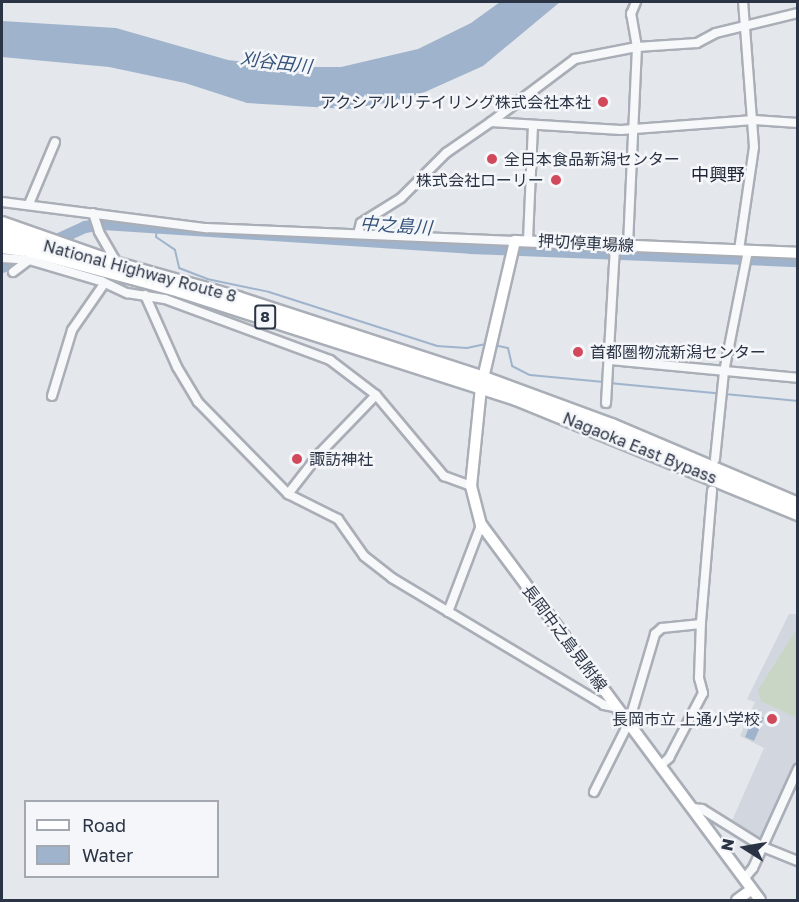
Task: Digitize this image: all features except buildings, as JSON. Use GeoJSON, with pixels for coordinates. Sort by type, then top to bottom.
{"type":"FeatureCollection","features":[{"type":"Feature","properties":{"kind":"highway"},"geometry":{"type":"LineString","coordinates":[[2,224],[31,247]]}},
{"type":"Feature","properties":{"kind":"highway","name":"National Highway Route 8"},"geometry":{"type":"LineString","coordinates":[[2,234],[31,247],[55,249],[238,309],[482,382]]}},
{"type":"Feature","properties":{"kind":"highway"},"geometry":{"type":"LineString","coordinates":[[2,245],[55,249],[112,262]]}},
{"type":"Feature","properties":{"kind":"highway","name":"National Highway Route 8"},"geometry":{"type":"LineString","coordinates":[[112,262],[238,297],[482,382]]}},
{"type":"Feature","properties":{"kind":"highway","name":"Nagaoka East Bypass"},"geometry":{"type":"LineString","coordinates":[[482,382],[612,425],[798,504]]}},
{"type":"Feature","properties":{"kind":"highway","name":"Nagaoka East Bypass"},"geometry":{"type":"LineString","coordinates":[[482,382],[798,514]]}},
{"type":"Feature","properties":{"kind":"main road","name":"押切停車場線"},"geometry":{"type":"LineString","coordinates":[[482,382],[515,241],[798,253]]}},
{"type":"Feature","properties":{"kind":"main road","name":"長岡中之島見附線"},"geometry":{"type":"LineString","coordinates":[[482,382],[471,486],[481,525],[760,900]]}},
{"type":"Feature","properties":{"kind":"main road"},"geometry":{"type":"LineString","coordinates":[[737,900],[751,890]]}},
{"type":"Feature","properties":{"kind":"street"},"geometry":{"type":"LineString","coordinates":[[628,245],[638,47],[631,14],[636,2]]}},
{"type":"Feature","properties":{"kind":"street"},"geometry":{"type":"LineString","coordinates":[[715,459],[724,372],[744,250],[754,147],[754,120],[743,2]]}},
{"type":"Feature","properties":{"kind":"street"},"geometry":{"type":"LineString","coordinates":[[358,234],[361,223],[401,198],[446,153],[491,122],[566,63],[638,47],[688,45],[798,13]]}},
{"type":"Feature","properties":{"kind":"street"},"geometry":{"type":"LineString","coordinates":[[491,122],[633,129],[754,120],[798,123]]}},
{"type":"Feature","properties":{"kind":"street"},"geometry":{"type":"LineString","coordinates":[[528,240],[533,125]]}},
{"type":"Feature","properties":{"kind":"street"},"geometry":{"type":"LineString","coordinates":[[29,204],[55,142]]}},
{"type":"Feature","properties":{"kind":"street"},"geometry":{"type":"LineString","coordinates":[[2,201],[206,228],[515,241]]}},
{"type":"Feature","properties":{"kind":"street"},"geometry":{"type":"LineString","coordinates":[[93,213],[112,262]]}},
{"type":"Feature","properties":{"kind":"street"},"geometry":{"type":"LineString","coordinates":[[606,403],[615,245]]}},
{"type":"Feature","properties":{"kind":"street"},"geometry":{"type":"LineString","coordinates":[[2,258],[31,247],[104,284],[234,322],[330,360],[376,395],[444,476],[471,486]]}},
{"type":"Feature","properties":{"kind":"street"},"geometry":{"type":"LineString","coordinates":[[13,272],[31,247]]}},
{"type":"Feature","properties":{"kind":"street"},"geometry":{"type":"LineString","coordinates":[[52,396],[72,330],[104,284]]}},
{"type":"Feature","properties":{"kind":"street"},"geometry":{"type":"LineString","coordinates":[[145,295],[177,367],[198,402],[288,495],[338,519],[369,561],[448,612],[604,705],[618,708]]}},
{"type":"Feature","properties":{"kind":"street"},"geometry":{"type":"LineString","coordinates":[[234,322],[238,309]]}},
{"type":"Feature","properties":{"kind":"street"},"geometry":{"type":"LineString","coordinates":[[609,360],[798,378]]}},
{"type":"Feature","properties":{"kind":"street"},"geometry":{"type":"LineString","coordinates":[[288,495],[320,453],[376,395]]}},
{"type":"Feature","properties":{"kind":"street"},"geometry":{"type":"LineString","coordinates":[[661,765],[669,758],[703,693],[699,678],[701,624],[712,490]]}},
{"type":"Feature","properties":{"kind":"street"},"geometry":{"type":"LineString","coordinates":[[448,612],[481,525]]}},
{"type":"Feature","properties":{"kind":"street"},"geometry":{"type":"LineString","coordinates":[[594,792],[629,722],[658,630],[701,624]]}},
{"type":"Feature","properties":{"kind":"street"},"geometry":{"type":"LineString","coordinates":[[744,879],[763,847],[798,769]]}},
{"type":"Feature","properties":{"kind":"street"},"geometry":{"type":"LineString","coordinates":[[693,808],[702,809],[763,847],[798,861]]}},
{"type":"Feature","properties":{"kind":"shaded area","name":"長岡市立 上通小学校"},"geometry":{"type":"Polygon","coordinates":[[[789,614],[797,614],[797,763],[762,840],[731,823],[764,748],[740,736],[755,702],[747,699],[789,614]]]}},
{"type":"Feature","properties":{"kind":"green space"},"geometry":{"type":"Polygon","coordinates":[[[797,629],[797,718],[761,701],[758,690],[797,629]]]}},
{"type":"Feature","properties":{"kind":"water"},"geometry":{"type":"Polygon","coordinates":[[[500,2],[560,2],[483,66],[425,92],[391,102],[348,109],[247,103],[185,83],[109,67],[2,57],[2,21],[116,28],[228,60],[287,67],[341,67],[418,49],[471,23],[500,2]]]}},
{"type":"Feature","properties":{"kind":"water"},"geometry":{"type":"Polygon","coordinates":[[[755,713],[764,718],[754,741],[745,737],[755,713]]]}},
{"type":"Feature","properties":{"kind":"waterway","name":"中之島川"},"geometry":{"type":"LineString","coordinates":[[48,244],[85,227],[103,224],[470,248],[798,261]]}},
{"type":"Feature","properties":{"kind":"waterway"},"geometry":{"type":"LineString","coordinates":[[157,228],[156,237],[175,250],[179,268],[207,279],[269,292],[437,346],[467,348],[486,344]]}},
{"type":"Feature","properties":{"kind":"waterway","name":"中之島川"},"geometry":{"type":"LineString","coordinates":[[2,267],[25,256]]}},
{"type":"Feature","properties":{"kind":"waterway"},"geometry":{"type":"LineString","coordinates":[[494,345],[508,348],[512,366],[530,375],[604,382]]}},
{"type":"Feature","properties":{"kind":"waterway"},"geometry":{"type":"LineString","coordinates":[[609,383],[798,401]]}},
{"type":"Feature","properties":{"kind":"place","name":"アクシアルリテイリング株式会社本社"},"geometry":{"type":"Point","coordinates":[603,102]}},
{"type":"Feature","properties":{"kind":"place","name":"全日本食品新潟センター"},"geometry":{"type":"Point","coordinates":[492,159]}},
{"type":"Feature","properties":{"kind":"place","name":"株式会社ローリー"},"geometry":{"type":"Point","coordinates":[556,180]}},
{"type":"Feature","properties":{"kind":"place","name":"首都圏物流新潟センター"},"geometry":{"type":"Point","coordinates":[578,352]}},
{"type":"Feature","properties":{"kind":"place","name":"諏訪神社"},"geometry":{"type":"Point","coordinates":[297,459]}},
{"type":"Feature","properties":{"kind":"place","name":"長岡市立 上通小学校"},"geometry":{"type":"Point","coordinates":[772,719]}},
{"type":"Feature","properties":{"kind":"district","name":"中興野"},"geometry":{"type":"Point","coordinates":[718,174]}},
{"type":"Feature","properties":{"kind":"water label","name":"刈谷田川"},"geometry":{"type":"Point","coordinates":[276,62]}}]}
